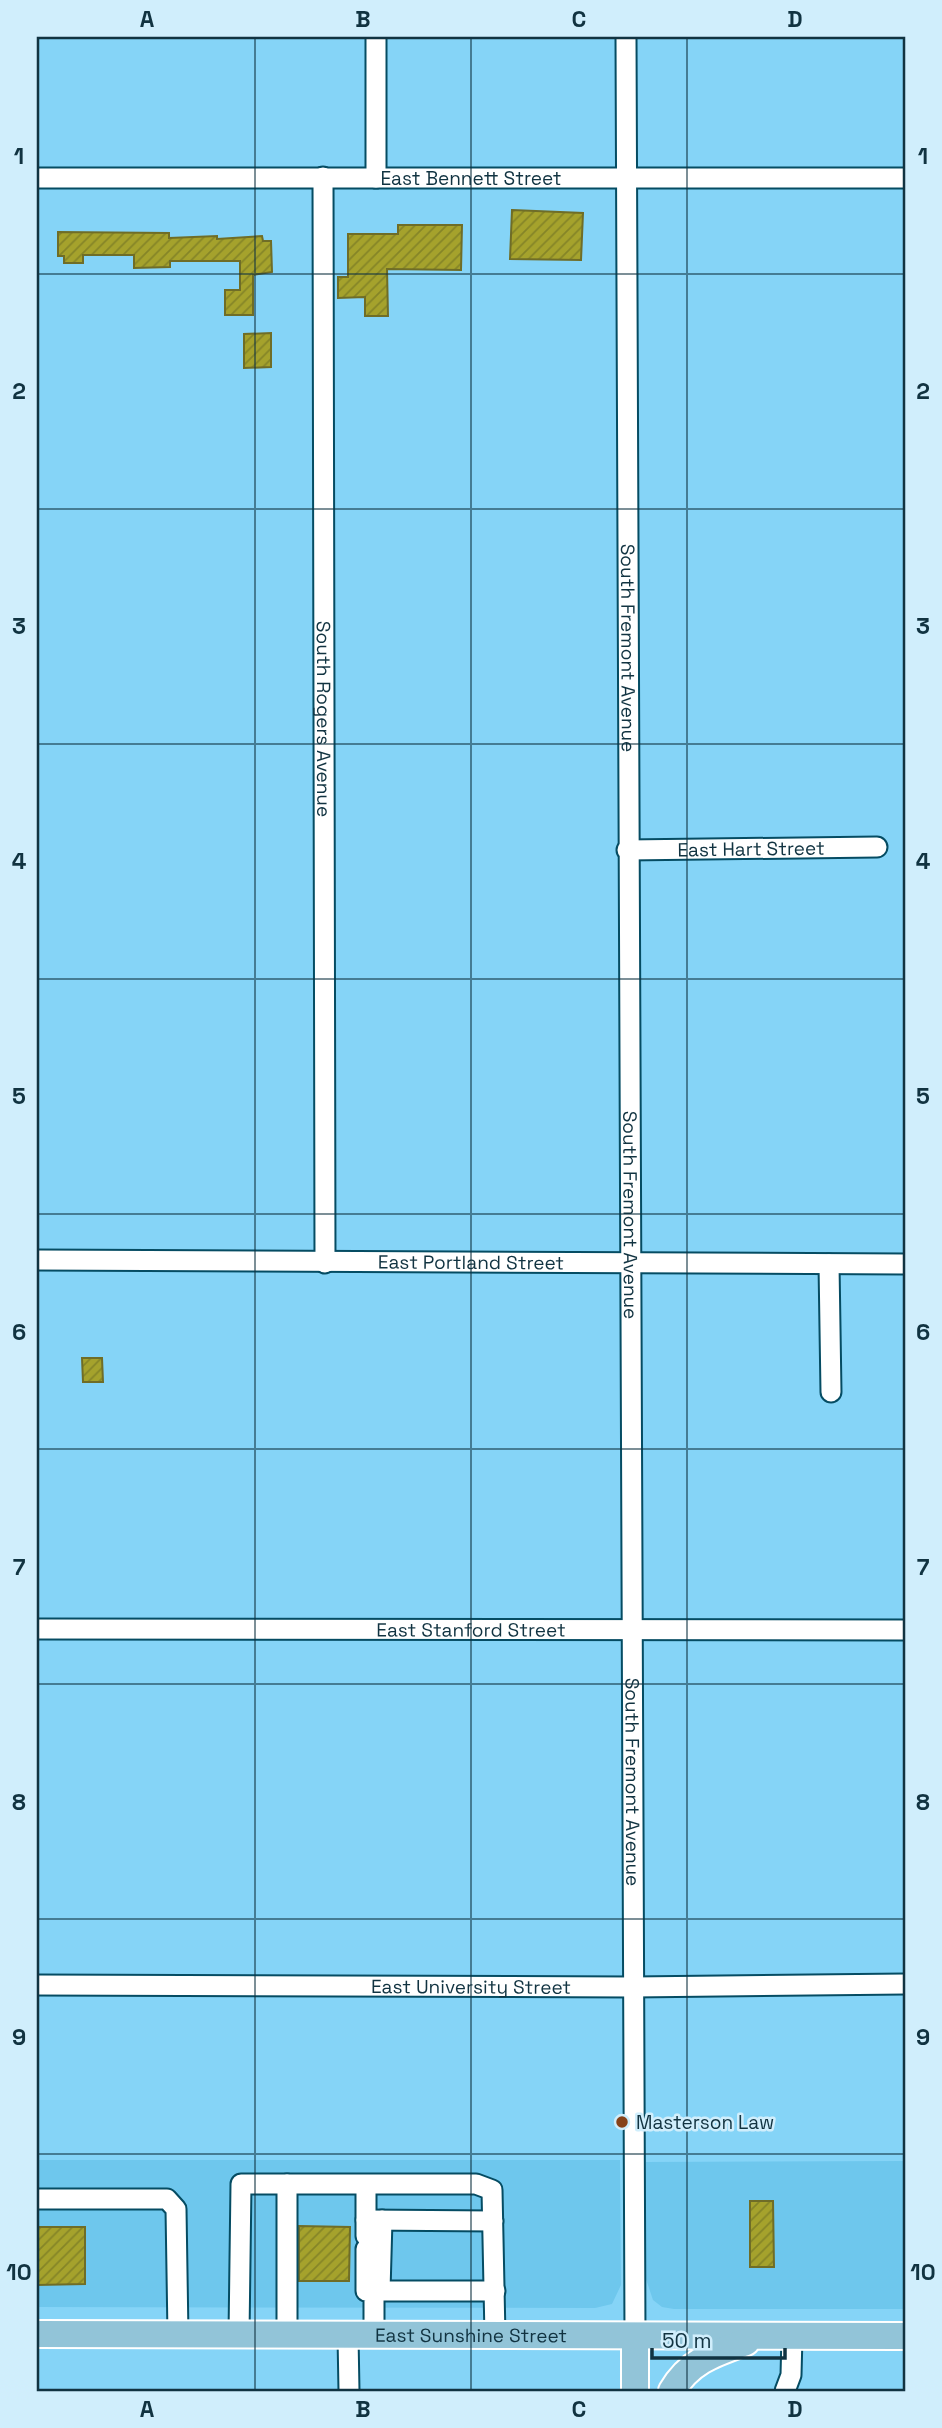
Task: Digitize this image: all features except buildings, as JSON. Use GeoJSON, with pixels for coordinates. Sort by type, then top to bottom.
{"type":"FeatureCollection","features":[{"type":"Feature","properties":{"kind":"main road","name":"East Sunshine Street"},"geometry":{"type":"LineString","coordinates":[[37,2334],[905,2336]]}},
{"type":"Feature","properties":{"kind":"main road","name":"South Fremont Avenue"},"geometry":{"type":"LineString","coordinates":[[635,2336],[635,2391]]}},
{"type":"Feature","properties":{"kind":"main road"},"geometry":{"type":"LineString","coordinates":[[671,2391],[688,2369],[701,2360],[764,2336]]}},
{"type":"Feature","properties":{"kind":"street"},"geometry":{"type":"LineString","coordinates":[[376,37],[376,178]]}},
{"type":"Feature","properties":{"kind":"street","name":"South Fremont Avenue"},"geometry":{"type":"LineString","coordinates":[[625,37],[635,2336]]}},
{"type":"Feature","properties":{"kind":"street","name":"East Bennett Street"},"geometry":{"type":"LineString","coordinates":[[37,177],[905,178]]}},
{"type":"Feature","properties":{"kind":"street","name":"South Rogers Avenue"},"geometry":{"type":"LineString","coordinates":[[323,177],[325,1263]]}},
{"type":"Feature","properties":{"kind":"street","name":"East Hart Street"},"geometry":{"type":"LineString","coordinates":[[627,850],[877,847]]}},
{"type":"Feature","properties":{"kind":"street","name":"East Portland Street"},"geometry":{"type":"LineString","coordinates":[[37,1260],[905,1264]]}},
{"type":"Feature","properties":{"kind":"street"},"geometry":{"type":"LineString","coordinates":[[829,1264],[831,1391]]}},
{"type":"Feature","properties":{"kind":"street","name":"East Stanford Street"},"geometry":{"type":"LineString","coordinates":[[37,1629],[905,1630]]}},
{"type":"Feature","properties":{"kind":"street","name":"East University Street"},"geometry":{"type":"LineString","coordinates":[[37,1985],[633,1987],[905,1984]]}},
{"type":"Feature","properties":{"kind":"street"},"geometry":{"type":"LineString","coordinates":[[239,2335],[241,2184],[476,2184],[492,2190],[495,2336]]}},
{"type":"Feature","properties":{"kind":"street"},"geometry":{"type":"LineString","coordinates":[[287,2184],[287,2336]]}},
{"type":"Feature","properties":{"kind":"street"},"geometry":{"type":"LineString","coordinates":[[349,2391],[361,2336],[377,2291],[366,2185]]}},
{"type":"Feature","properties":{"kind":"street"},"geometry":{"type":"LineString","coordinates":[[37,2199],[167,2199],[176,2209],[178,2335]]}},
{"type":"Feature","properties":{"kind":"street"},"geometry":{"type":"LineString","coordinates":[[370,2231],[494,2221]]}},
{"type":"Feature","properties":{"kind":"street"},"geometry":{"type":"LineString","coordinates":[[370,2231],[366,2291],[495,2291]]}},
{"type":"Feature","properties":{"kind":"street"},"geometry":{"type":"LineString","coordinates":[[785,2391],[791,2375],[792,2336]]}},
{"type":"Feature","properties":{"kind":"shaded area"},"geometry":{"type":"Polygon","coordinates":[[[37,2160],[620,2160],[621,2285],[612,2304],[595,2308],[37,2307],[37,2160]]]}},
{"type":"Feature","properties":{"kind":"shaded area"},"geometry":{"type":"Polygon","coordinates":[[[905,2161],[905,2309],[674,2309],[662,2307],[653,2300],[644,2273],[646,2162],[905,2161]]]}},
{"type":"Feature","properties":{"kind":"place","name":"Masterson Law"},"geometry":{"type":"Point","coordinates":[622,2122]}}]}
